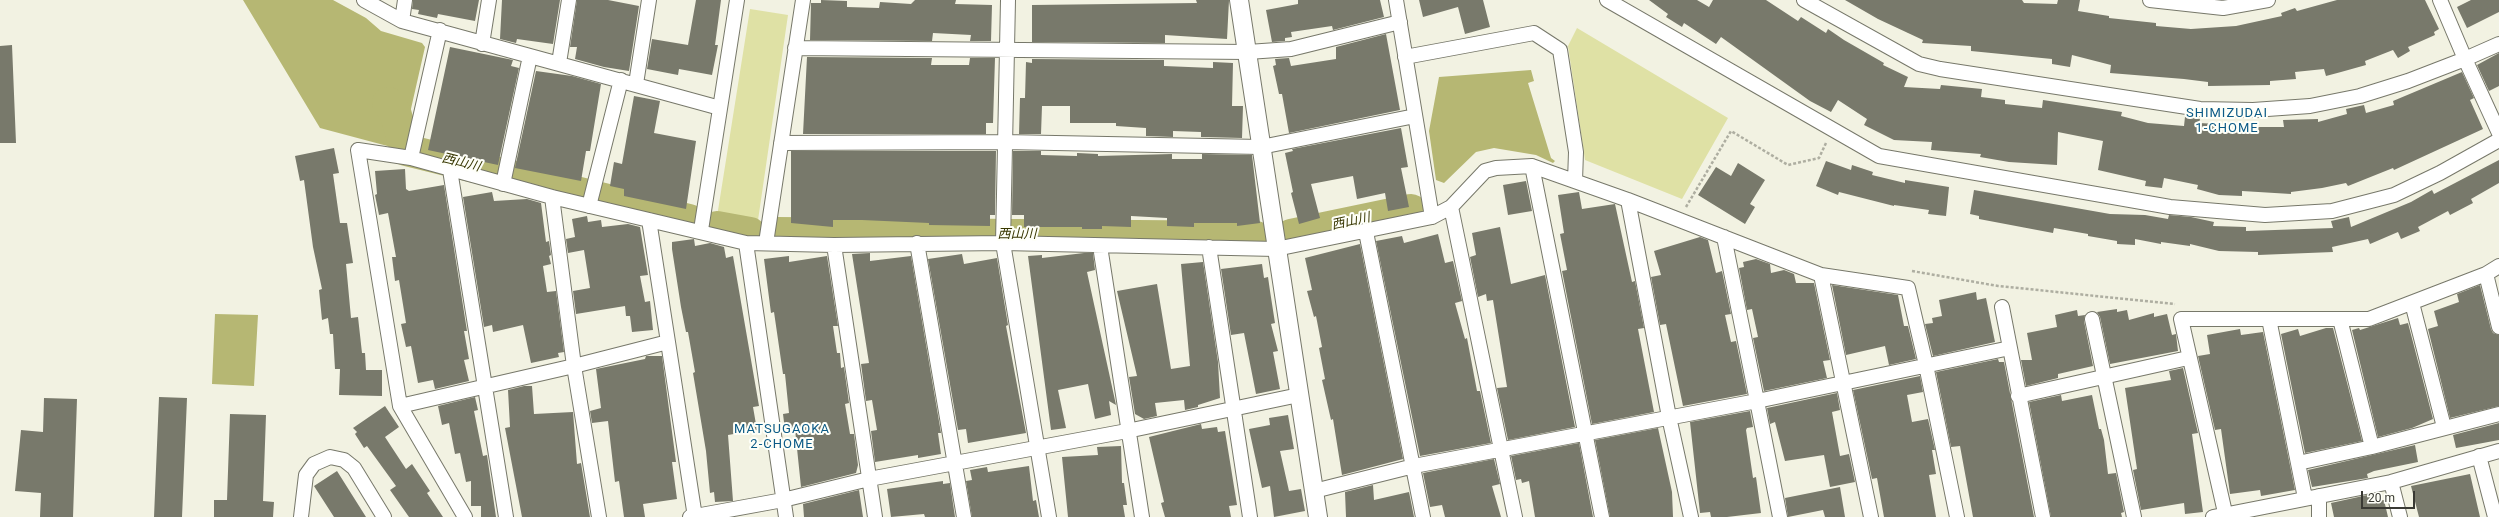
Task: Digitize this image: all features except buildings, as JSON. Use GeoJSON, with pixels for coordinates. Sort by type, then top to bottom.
{"type":"FeatureCollection","features":[{"type":"Feature","properties":{"kind":"street"},"geometry":{"type":"LineString","coordinates":[[364,0],[402,21],[440,30],[482,44],[559,63],[720,108]]}},
{"type":"Feature","properties":{"kind":"street"},"geometry":{"type":"LineString","coordinates":[[402,21],[405,0]]}},
{"type":"Feature","properties":{"kind":"street"},"geometry":{"type":"LineString","coordinates":[[482,44],[489,0]]}},
{"type":"Feature","properties":{"kind":"street"},"geometry":{"type":"LineString","coordinates":[[559,63],[569,0]]}},
{"type":"Feature","properties":{"kind":"street"},"geometry":{"type":"LineString","coordinates":[[636,84],[649,0]]}},
{"type":"Feature","properties":{"kind":"street"},"geometry":{"type":"LineString","coordinates":[[700,230],[737,0]]}},
{"type":"Feature","properties":{"kind":"street"},"geometry":{"type":"LineString","coordinates":[[766,244],[803,0]]}},
{"type":"Feature","properties":{"kind":"street"},"geometry":{"type":"LineString","coordinates":[[1008,0],[1003,243],[1036,447],[1049,517]]}},
{"type":"Feature","properties":{"kind":"street"},"geometry":{"type":"LineString","coordinates":[[1239,0],[1318,517]]}},
{"type":"Feature","properties":{"kind":"street"},"geometry":{"type":"LineString","coordinates":[[1396,0],[1432,217]]}},
{"type":"Feature","properties":{"kind":"street"},"geometry":{"type":"LineString","coordinates":[[1607,0],[1879,156],[2170,207],[2265,215],[2332,211],[2394,195],[2440,173],[2499,140]]}},
{"type":"Feature","properties":{"kind":"street"},"geometry":{"type":"LineString","coordinates":[[1804,0],[1919,64],[1955,72],[2200,109],[2253,110],[2310,106],[2360,96],[2408,81],[2499,44]]}},
{"type":"Feature","properties":{"kind":"street"},"geometry":{"type":"LineString","coordinates":[[2150,0],[2223,8],[2268,0]]}},
{"type":"Feature","properties":{"kind":"street"},"geometry":{"type":"LineString","coordinates":[[2440,0],[2499,133]]}},
{"type":"Feature","properties":{"kind":"street"},"geometry":{"type":"LineString","coordinates":[[795,48],[1248,52],[1291,49],[1400,22]]}},
{"type":"Feature","properties":{"kind":"street"},"geometry":{"type":"LineString","coordinates":[[410,158],[440,30]]}},
{"type":"Feature","properties":{"kind":"street"},"geometry":{"type":"LineString","coordinates":[[1405,57],[1534,33],[1560,50],[1576,152],[1575,181]]}},
{"type":"Feature","properties":{"kind":"street"},"geometry":{"type":"LineString","coordinates":[[503,184],[530,56]]}},
{"type":"Feature","properties":{"kind":"street"},"geometry":{"type":"LineString","coordinates":[[589,206],[621,80]]}},
{"type":"Feature","properties":{"kind":"street"},"geometry":{"type":"LineString","coordinates":[[781,143],[1004,142],[1261,147],[1415,116]]}},
{"type":"Feature","properties":{"kind":"street"},"geometry":{"type":"LineString","coordinates":[[465,517],[400,406],[358,150],[410,158],[552,197],[649,220],[700,230],[746,243],[834,245],[1003,243],[1276,249],[1366,232],[1432,217],[1451,207],[1485,171],[1496,168],[1532,166],[1679,219],[1822,275],[1908,288],[1926,364],[1957,517]]}},
{"type":"Feature","properties":{"kind":"street"},"geometry":{"type":"LineString","coordinates":[[1532,166],[1602,517]]}},
{"type":"Feature","properties":{"kind":"street"},"geometry":{"type":"LineString","coordinates":[[450,170],[506,517]]}},
{"type":"Feature","properties":{"kind":"street"},"geometry":{"type":"LineString","coordinates":[[552,197],[574,366],[599,517]]}},
{"type":"Feature","properties":{"kind":"street"},"geometry":{"type":"LineString","coordinates":[[1628,200],[1691,517]]}},
{"type":"Feature","properties":{"kind":"street"},"geometry":{"type":"LineString","coordinates":[[1451,207],[1515,517]]}},
{"type":"Feature","properties":{"kind":"street"},"geometry":{"type":"LineString","coordinates":[[649,220],[694,517],[783,500],[869,479],[1127,431],[1232,407],[1299,395]]}},
{"type":"Feature","properties":{"kind":"street"},"geometry":{"type":"LineString","coordinates":[[1366,232],[1423,517]]}},
{"type":"Feature","properties":{"kind":"street"},"geometry":{"type":"LineString","coordinates":[[1724,236],[1780,517]]}},
{"type":"Feature","properties":{"kind":"street"},"geometry":{"type":"LineString","coordinates":[[746,243],[786,517]]}},
{"type":"Feature","properties":{"kind":"street"},"geometry":{"type":"LineString","coordinates":[[917,243],[956,462],[964,517]]}},
{"type":"Feature","properties":{"kind":"street"},"geometry":{"type":"LineString","coordinates":[[834,245],[875,517]]}},
{"type":"Feature","properties":{"kind":"street"},"geometry":{"type":"LineString","coordinates":[[1100,246],[1127,431],[1142,517]]}},
{"type":"Feature","properties":{"kind":"street"},"geometry":{"type":"LineString","coordinates":[[1209,247],[1232,407],[1250,517]]}},
{"type":"Feature","properties":{"kind":"street"},"geometry":{"type":"LineString","coordinates":[[2499,266],[2486,274],[2369,320],[2340,318],[2181,319],[2222,516],[2391,482],[2499,451]]}},
{"type":"Feature","properties":{"kind":"street"},"geometry":{"type":"LineString","coordinates":[[2486,274],[2499,327]]}},
{"type":"Feature","properties":{"kind":"street"},"geometry":{"type":"LineString","coordinates":[[1822,275],[1871,517]]}},
{"type":"Feature","properties":{"kind":"street"},"geometry":{"type":"LineString","coordinates":[[2412,303],[2444,427]]}},
{"type":"Feature","properties":{"kind":"street"},"geometry":{"type":"LineString","coordinates":[[2002,307],[2018,396],[2043,517]]}},
{"type":"Feature","properties":{"kind":"street"},"geometry":{"type":"LineString","coordinates":[[2340,318],[2372,447]]}},
{"type":"Feature","properties":{"kind":"street"},"geometry":{"type":"LineString","coordinates":[[2092,319],[2103,378],[2134,517]]}},
{"type":"Feature","properties":{"kind":"street"},"geometry":{"type":"LineString","coordinates":[[2269,319],[2298,463],[2319,517]]}},
{"type":"Feature","properties":{"kind":"street"},"geometry":{"type":"LineString","coordinates":[[400,406],[574,366],[668,342]]}},
{"type":"Feature","properties":{"kind":"street"},"geometry":{"type":"LineString","coordinates":[[1314,491],[1414,466],[1757,401],[1926,364],[2010,348]]}},
{"type":"Feature","properties":{"kind":"street"},"geometry":{"type":"LineString","coordinates":[[2018,396],[2188,358]]}},
{"type":"Feature","properties":{"kind":"street"},"geometry":{"type":"LineString","coordinates":[[2298,463],[2372,447],[2444,427],[2499,414]]}},
{"type":"Feature","properties":{"kind":"street"},"geometry":{"type":"LineString","coordinates":[[2479,456],[2495,517]]}},
{"type":"Feature","properties":{"kind":"street"},"geometry":{"type":"LineString","coordinates":[[301,517],[306,475],[314,464],[330,457],[344,460],[354,468],[384,517]]}},
{"type":"Feature","properties":{"kind":"street"},"geometry":{"type":"LineString","coordinates":[[2391,482],[2400,517]]}},
{"type":"Feature","properties":{"kind":"path"},"geometry":{"type":"LineString","coordinates":[[1679,219],[1731,131],[1788,165],[1819,158]]}},
{"type":"Feature","properties":{"kind":"path"},"geometry":{"type":"LineString","coordinates":[[1908,288],[1909,271],[1998,286],[2175,304],[2181,319]]}},
{"type":"Feature","properties":{"kind":"shaded area"},"geometry":{"type":"Polygon","coordinates":[[[243,0],[333,0],[366,18],[381,31],[422,43],[425,47],[403,144],[395,148],[320,128],[243,0]]]}},
{"type":"Feature","properties":{"kind":"shaded area"},"geometry":{"type":"Polygon","coordinates":[[[750,9],[788,15],[757,227],[750,231],[716,223],[750,9]]]}},
{"type":"Feature","properties":{"kind":"shaded area"},"geometry":{"type":"Polygon","coordinates":[[[1577,28],[1728,118],[1682,199],[1585,160],[1568,46],[1577,28]]]}},
{"type":"Feature","properties":{"kind":"shaded area"},"geometry":{"type":"Polygon","coordinates":[[[1531,70],[1534,81],[1528,83],[1551,158],[1555,161],[1553,163],[1536,155],[1494,148],[1476,152],[1444,183],[1436,180],[1429,131],[1439,77],[1531,70]]]}},
{"type":"Feature","properties":{"kind":"shaded area"},"geometry":{"type":"Polygon","coordinates":[[[215,314],[258,315],[254,386],[212,384],[215,314]]]}},
{"type":"Feature","properties":{"kind":"waterway","name":"西山川"},"geometry":{"type":"LineString","coordinates":[[388,103],[395,112],[406,150],[689,220]]}},
{"type":"Feature","properties":{"kind":"waterway","name":"西山川"},"geometry":{"type":"LineString","coordinates":[[1291,235],[1411,210]]}},
{"type":"Feature","properties":{"kind":"waterway","name":"西山川"},"geometry":{"type":"LineString","coordinates":[[717,227],[750,233]]}},
{"type":"Feature","properties":{"kind":"waterway","name":"西山川"},"geometry":{"type":"LineString","coordinates":[[777,233],[1256,237]]}},
{"type":"Feature","properties":{"kind":"district","name":"SHIMIZUDAI 1-CHOME"},"geometry":{"type":"Point","coordinates":[2227,122]}},
{"type":"Feature","properties":{"kind":"district","name":"MATSUGAOKA 2-CHOME"},"geometry":{"type":"Point","coordinates":[782,438]}}]}
